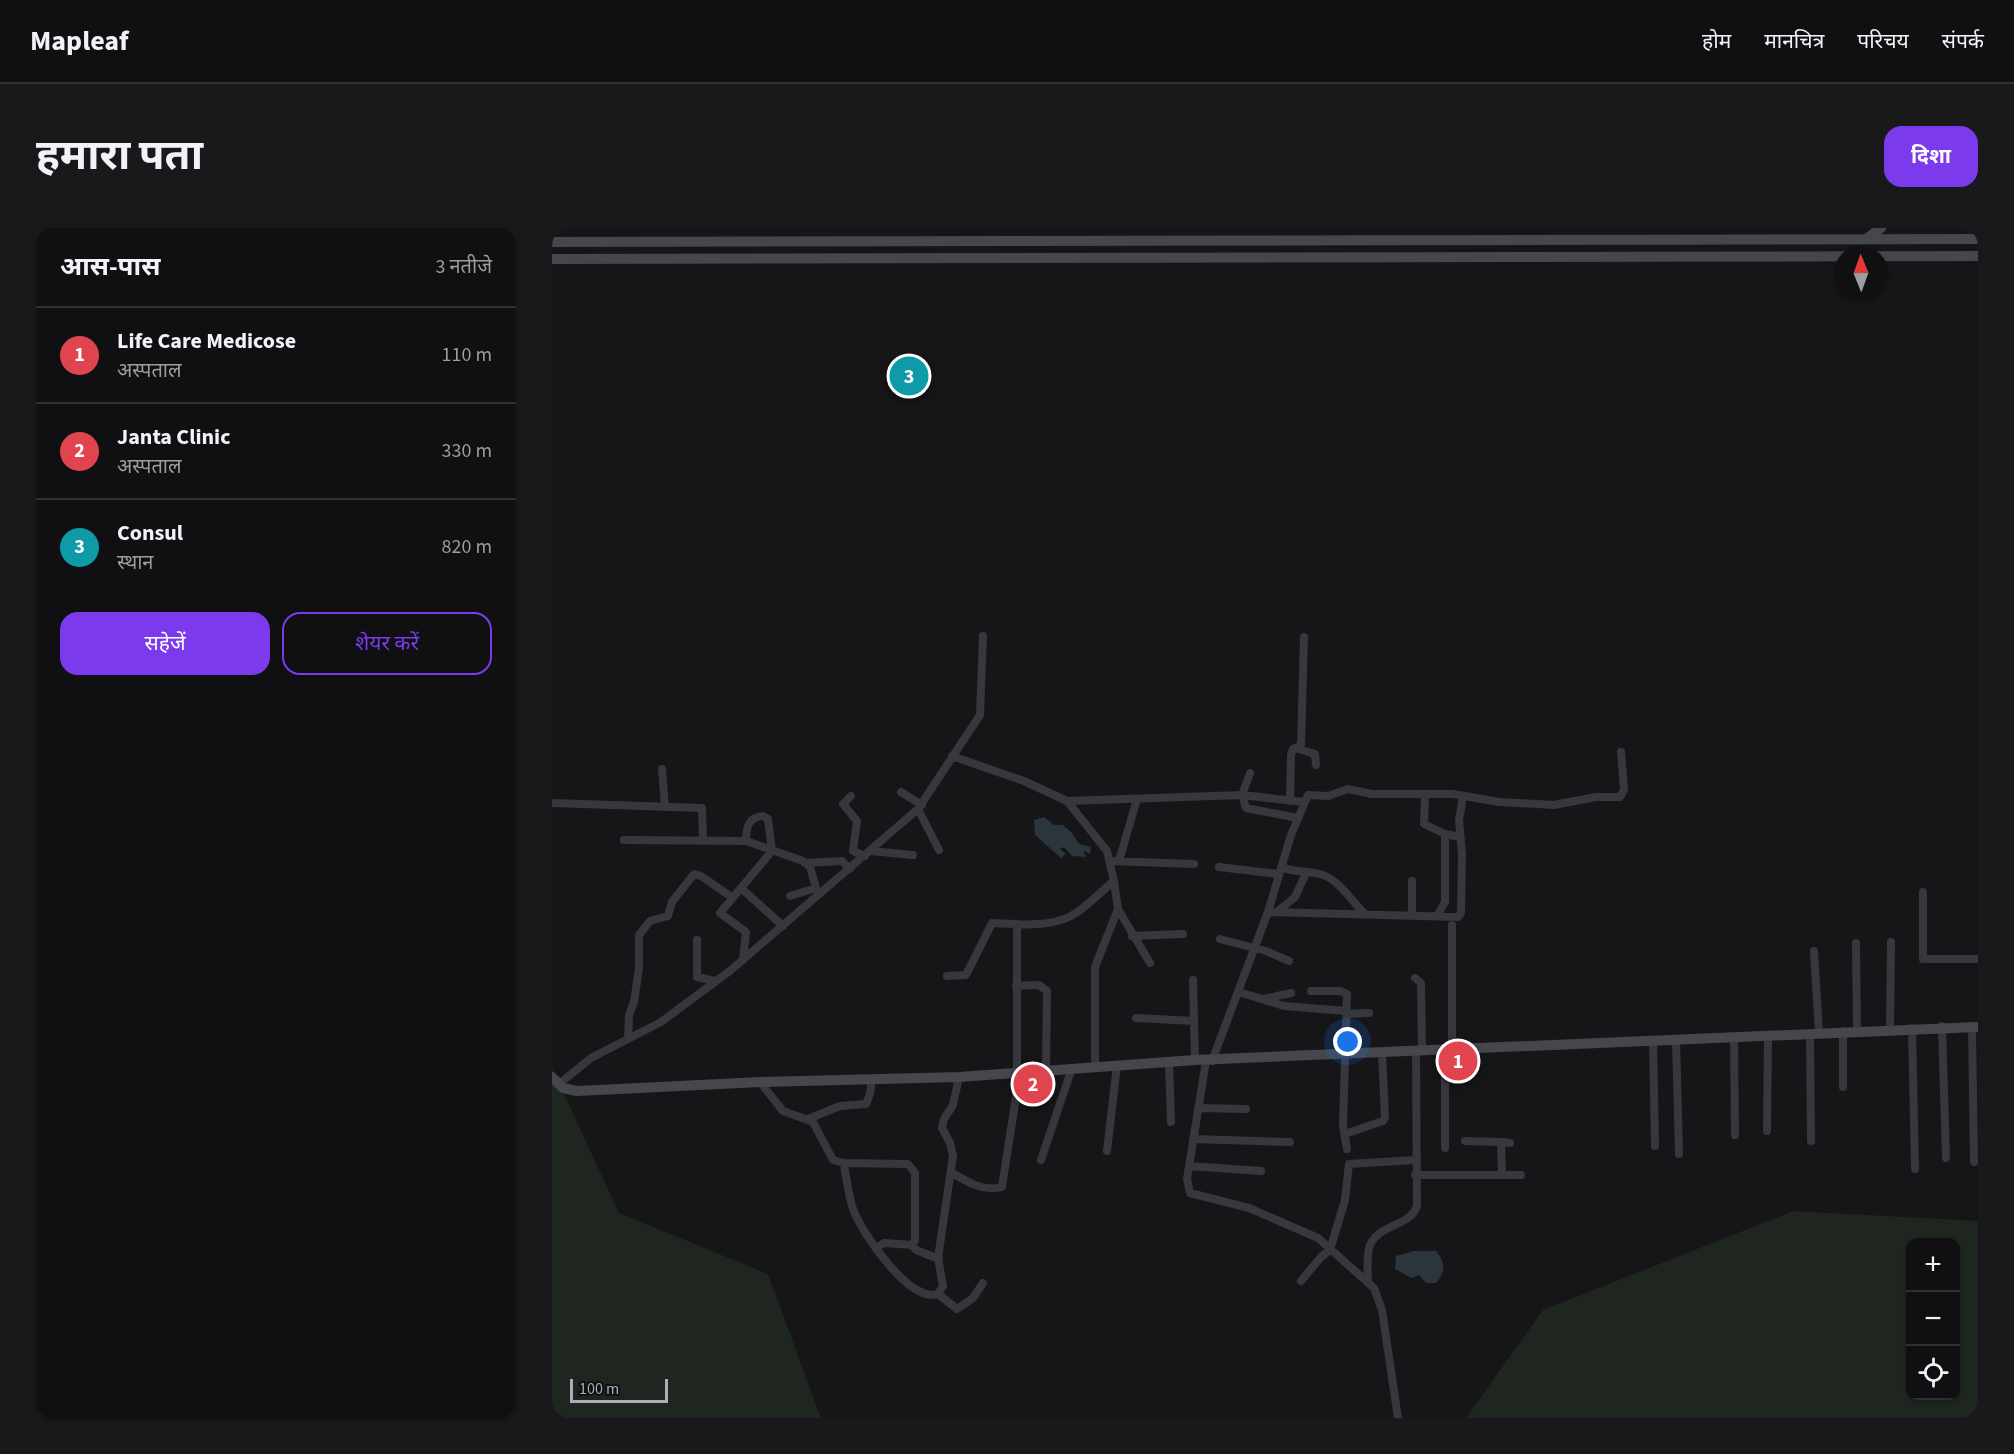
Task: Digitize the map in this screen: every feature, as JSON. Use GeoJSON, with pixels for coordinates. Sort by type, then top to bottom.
{"type":"FeatureCollection","features":[{"type":"Feature","properties":{"kind":"street"},"geometry":{"type":"LineString","coordinates":[[1866,239],[1881,228]]}},
{"type":"Feature","properties":{"kind":"street"},"geometry":{"type":"LineString","coordinates":[[1916,228],[1916,255]]}},
{"type":"Feature","properties":{"kind":"street"},"geometry":{"type":"LineString","coordinates":[[1934,228],[1947,239]]}},
{"type":"Feature","properties":{"kind":"street"},"geometry":{"type":"LineString","coordinates":[[1901,234],[1901,255]]}},
{"type":"Feature","properties":{"kind":"street"},"geometry":{"type":"LineString","coordinates":[[552,242],[622,244],[1706,240],[1866,239],[1901,234],[1915,240],[1978,239]]}},
{"type":"Feature","properties":{"kind":"street"},"geometry":{"type":"LineString","coordinates":[[1706,240],[1706,255]]}},
{"type":"Feature","properties":{"kind":"street"},"geometry":{"type":"LineString","coordinates":[[622,244],[622,259]]}},
{"type":"Feature","properties":{"kind":"street"},"geometry":{"type":"LineString","coordinates":[[552,259],[1978,256]]}},
{"type":"Feature","properties":{"kind":"street"},"geometry":{"type":"LineString","coordinates":[[557,1085],[591,1058],[661,1022],[716,981],[783,926],[817,891],[850,869],[920,807],[980,715],[983,636]]}},
{"type":"Feature","properties":{"kind":"street"},"geometry":{"type":"LineString","coordinates":[[1299,749],[1304,637]]}},
{"type":"Feature","properties":{"kind":"street"},"geometry":{"type":"LineString","coordinates":[[1290,801],[1293,749],[1315,754],[1316,765]]}},
{"type":"Feature","properties":{"kind":"street"},"geometry":{"type":"LineString","coordinates":[[1398,1418],[1378,1293],[1318,1238],[1249,1208],[1194,1196],[1188,1188],[1187,1179],[1204,1061],[1239,992],[1255,948],[1272,912],[1280,871],[1304,802],[1311,794],[1328,796],[1348,789],[1372,794],[1453,794],[1499,802],[1554,805],[1596,797],[1620,797],[1624,790],[1622,752]]}},
{"type":"Feature","properties":{"kind":"street"},"geometry":{"type":"LineString","coordinates":[[952,756],[1024,781],[1067,801],[1114,861]]}},
{"type":"Feature","properties":{"kind":"street"},"geometry":{"type":"LineString","coordinates":[[662,769],[665,807]]}},
{"type":"Feature","properties":{"kind":"street"},"geometry":{"type":"LineString","coordinates":[[1250,773],[1242,795],[1246,808],[1298,818]]}},
{"type":"Feature","properties":{"kind":"street"},"geometry":{"type":"LineString","coordinates":[[901,792],[920,807],[939,850]]}},
{"type":"Feature","properties":{"kind":"street"},"geometry":{"type":"LineString","coordinates":[[1067,801],[1242,795],[1304,802]]}},
{"type":"Feature","properties":{"kind":"street"},"geometry":{"type":"LineString","coordinates":[[1425,795],[1424,824],[1445,834],[1460,837]]}},
{"type":"Feature","properties":{"kind":"street"},"geometry":{"type":"LineString","coordinates":[[851,796],[843,804],[857,821],[854,851],[913,855]]}},
{"type":"Feature","properties":{"kind":"street"},"geometry":{"type":"LineString","coordinates":[[1272,912],[1458,917],[1461,913],[1459,816],[1463,797]]}},
{"type":"Feature","properties":{"kind":"street"},"geometry":{"type":"LineString","coordinates":[[1137,798],[1114,861],[1114,881],[1118,909],[1131,936],[1150,963]]}},
{"type":"Feature","properties":{"kind":"street"},"geometry":{"type":"LineString","coordinates":[[552,803],[703,809],[703,840]]}},
{"type":"Feature","properties":{"kind":"street"},"geometry":{"type":"LineString","coordinates":[[743,960],[746,932],[721,916],[732,898],[772,851],[768,819],[763,816],[752,819],[747,825],[746,841]]}},
{"type":"Feature","properties":{"kind":"street"},"geometry":{"type":"LineString","coordinates":[[1437,916],[1445,902],[1445,834]]}},
{"type":"Feature","properties":{"kind":"street"},"geometry":{"type":"LineString","coordinates":[[624,840],[746,841],[805,863],[810,867],[817,891]]}},
{"type":"Feature","properties":{"kind":"street"},"geometry":{"type":"LineString","coordinates":[[805,863],[842,861],[850,869]]}},
{"type":"Feature","properties":{"kind":"street"},"geometry":{"type":"LineString","coordinates":[[1114,861],[1194,864]]}},
{"type":"Feature","properties":{"kind":"street"},"geometry":{"type":"LineString","coordinates":[[1219,867],[1324,875],[1331,879],[1365,914]]}},
{"type":"Feature","properties":{"kind":"street"},"geometry":{"type":"LineString","coordinates":[[1272,912],[1295,897],[1306,873]]}},
{"type":"Feature","properties":{"kind":"street"},"geometry":{"type":"LineString","coordinates":[[628,1039],[629,1015],[634,1002],[639,968],[639,935],[647,923],[668,916],[672,902],[694,874],[701,876],[732,898]]}},
{"type":"Feature","properties":{"kind":"street"},"geometry":{"type":"LineString","coordinates":[[947,976],[966,975],[992,923],[1034,924],[1065,918],[1114,881]]}},
{"type":"Feature","properties":{"kind":"street"},"geometry":{"type":"LineString","coordinates":[[1412,881],[1412,915]]}},
{"type":"Feature","properties":{"kind":"street"},"geometry":{"type":"LineString","coordinates":[[741,888],[783,926]]}},
{"type":"Feature","properties":{"kind":"street"},"geometry":{"type":"LineString","coordinates":[[790,896],[817,891]]}},
{"type":"Feature","properties":{"kind":"street"},"geometry":{"type":"LineString","coordinates":[[1923,892],[1921,956],[1923,959],[1978,959]]}},
{"type":"Feature","properties":{"kind":"street"},"geometry":{"type":"LineString","coordinates":[[1095,1067],[1095,967],[1118,909]]}},
{"type":"Feature","properties":{"kind":"street"},"geometry":{"type":"LineString","coordinates":[[951,1172],[975,1185],[994,1189],[1002,1187],[1019,1071],[1016,986],[1017,924]]}},
{"type":"Feature","properties":{"kind":"street"},"geometry":{"type":"LineString","coordinates":[[1445,1148],[1452,925]]}},
{"type":"Feature","properties":{"kind":"street"},"geometry":{"type":"LineString","coordinates":[[1131,936],[1183,934]]}},
{"type":"Feature","properties":{"kind":"street"},"geometry":{"type":"LineString","coordinates":[[1220,939],[1255,948],[1289,961]]}},
{"type":"Feature","properties":{"kind":"street"},"geometry":{"type":"LineString","coordinates":[[698,940],[697,977],[716,981]]}},
{"type":"Feature","properties":{"kind":"street"},"geometry":{"type":"LineString","coordinates":[[1890,1029],[1891,942]]}},
{"type":"Feature","properties":{"kind":"street"},"geometry":{"type":"LineString","coordinates":[[1856,943],[1857,1031]]}},
{"type":"Feature","properties":{"kind":"street"},"geometry":{"type":"LineString","coordinates":[[1811,1140],[1814,951]]}},
{"type":"Feature","properties":{"kind":"street"},"geometry":{"type":"LineString","coordinates":[[1368,1283],[1369,1250],[1374,1238],[1415,1211],[1421,983],[1415,978]]}},
{"type":"Feature","properties":{"kind":"street"},"geometry":{"type":"LineString","coordinates":[[1193,980],[1194,1021],[1204,1061]]}},
{"type":"Feature","properties":{"kind":"street"},"geometry":{"type":"LineString","coordinates":[[1016,986],[1039,985],[1047,990],[1046,1070]]}},
{"type":"Feature","properties":{"kind":"street"},"geometry":{"type":"LineString","coordinates":[[1311,991],[1344,991],[1348,996],[1345,1134],[1347,1149]]}},
{"type":"Feature","properties":{"kind":"street"},"geometry":{"type":"LineString","coordinates":[[1239,992],[1284,1006],[1347,1013],[1369,1013]]}},
{"type":"Feature","properties":{"kind":"street"},"geometry":{"type":"LineString","coordinates":[[1262,1000],[1291,993]]}},
{"type":"Feature","properties":{"kind":"street"},"geometry":{"type":"LineString","coordinates":[[1136,1018],[1194,1021]]}},
{"type":"Feature","properties":{"kind":"street"},"geometry":{"type":"LineString","coordinates":[[1942,1026],[1946,1158]]}},
{"type":"Feature","properties":{"kind":"street"},"geometry":{"type":"LineString","coordinates":[[557,1085],[577,1092],[760,1082],[958,1077],[1169,1062],[1975,1026],[1974,1162]]}},
{"type":"Feature","properties":{"kind":"street"},"geometry":{"type":"LineString","coordinates":[[1912,1028],[1915,1169]]}},
{"type":"Feature","properties":{"kind":"street"},"geometry":{"type":"LineString","coordinates":[[1842,1031],[1843,1087]]}},
{"type":"Feature","properties":{"kind":"street"},"geometry":{"type":"LineString","coordinates":[[1767,1131],[1768,1035]]}},
{"type":"Feature","properties":{"kind":"street"},"geometry":{"type":"LineString","coordinates":[[1734,1037],[1735,1135]]}},
{"type":"Feature","properties":{"kind":"street"},"geometry":{"type":"LineString","coordinates":[[1676,1039],[1679,1154]]}},
{"type":"Feature","properties":{"kind":"street"},"geometry":{"type":"LineString","coordinates":[[1653,1040],[1655,1146]]}},
{"type":"Feature","properties":{"kind":"street"},"geometry":{"type":"LineString","coordinates":[[1345,1134],[1383,1121],[1385,1116],[1382,1053]]}},
{"type":"Feature","properties":{"kind":"street"},"geometry":{"type":"LineString","coordinates":[[1169,1062],[1171,1122]]}},
{"type":"Feature","properties":{"kind":"street"},"geometry":{"type":"LineString","coordinates":[[1107,1150],[1117,1065]]}},
{"type":"Feature","properties":{"kind":"street"},"geometry":{"type":"LineString","coordinates":[[1041,1160],[1071,1068]]}},
{"type":"Feature","properties":{"kind":"street"},"geometry":{"type":"LineString","coordinates":[[844,1163],[853,1209],[867,1237],[878,1247],[887,1264],[915,1289],[930,1296],[938,1294],[943,1286],[939,1259],[952,1149],[942,1128],[944,1119],[953,1105],[958,1077]]}},
{"type":"Feature","properties":{"kind":"street"},"geometry":{"type":"LineString","coordinates":[[808,1119],[840,1106],[866,1104],[872,1079]]}},
{"type":"Feature","properties":{"kind":"street"},"geometry":{"type":"LineString","coordinates":[[760,1082],[783,1111],[808,1119],[817,1127],[833,1160],[844,1163],[908,1164],[912,1167],[915,1173],[915,1240],[912,1245]]}},
{"type":"Feature","properties":{"kind":"street"},"geometry":{"type":"LineString","coordinates":[[1198,1108],[1246,1109]]}},
{"type":"Feature","properties":{"kind":"street"},"geometry":{"type":"LineString","coordinates":[[1193,1139],[1290,1142]]}},
{"type":"Feature","properties":{"kind":"street"},"geometry":{"type":"LineString","coordinates":[[1465,1142],[1510,1143]]}},
{"type":"Feature","properties":{"kind":"street"},"geometry":{"type":"LineString","coordinates":[[1501,1142],[1502,1175]]}},
{"type":"Feature","properties":{"kind":"street"},"geometry":{"type":"LineString","coordinates":[[1301,1281],[1316,1262],[1330,1250],[1345,1200],[1349,1164],[1415,1160]]}},
{"type":"Feature","properties":{"kind":"street"},"geometry":{"type":"LineString","coordinates":[[1189,1166],[1261,1171]]}},
{"type":"Feature","properties":{"kind":"street"},"geometry":{"type":"LineString","coordinates":[[1415,1175],[1521,1175]]}},
{"type":"Feature","properties":{"kind":"street"},"geometry":{"type":"LineString","coordinates":[[878,1247],[884,1244],[912,1245],[916,1250],[939,1259]]}},
{"type":"Feature","properties":{"kind":"street"},"geometry":{"type":"LineString","coordinates":[[938,1294],[957,1309],[973,1298],[983,1283]]}},
{"type":"Feature","properties":{"kind":"shaded area"},"geometry":{"type":"Polygon","coordinates":[[[1044,817],[1054,825],[1063,825],[1079,844],[1091,847],[1090,854],[1083,850],[1086,857],[1072,856],[1064,847],[1060,849],[1066,854],[1061,858],[1035,835],[1034,820],[1044,817]]]}},
{"type":"Feature","properties":{"kind":"shaded area"},"geometry":{"type":"Polygon","coordinates":[[[552,1068],[619,1213],[768,1274],[821,1418],[552,1418],[552,1068]]]}},
{"type":"Feature","properties":{"kind":"shaded area"},"geometry":{"type":"Polygon","coordinates":[[[1793,1211],[1978,1221],[1978,1418],[1466,1418],[1543,1310],[1793,1211]]]}},
{"type":"Feature","properties":{"kind":"shaded area"},"geometry":{"type":"Polygon","coordinates":[[[1414,1251],[1436,1251],[1439,1255],[1444,1267],[1436,1283],[1426,1283],[1419,1275],[1411,1278],[1395,1269],[1396,1256],[1414,1251]]]}},
{"type":"Feature","properties":{"kind":"place","name":"Consul"},"geometry":{"type":"Point","coordinates":[909,376]}},
{"type":"Feature","properties":{"kind":"place","name":"Life Care Medicose"},"geometry":{"type":"Point","coordinates":[1458,1061]}},
{"type":"Feature","properties":{"kind":"place","name":"Janta Clinic"},"geometry":{"type":"Point","coordinates":[1033,1084]}}]}
